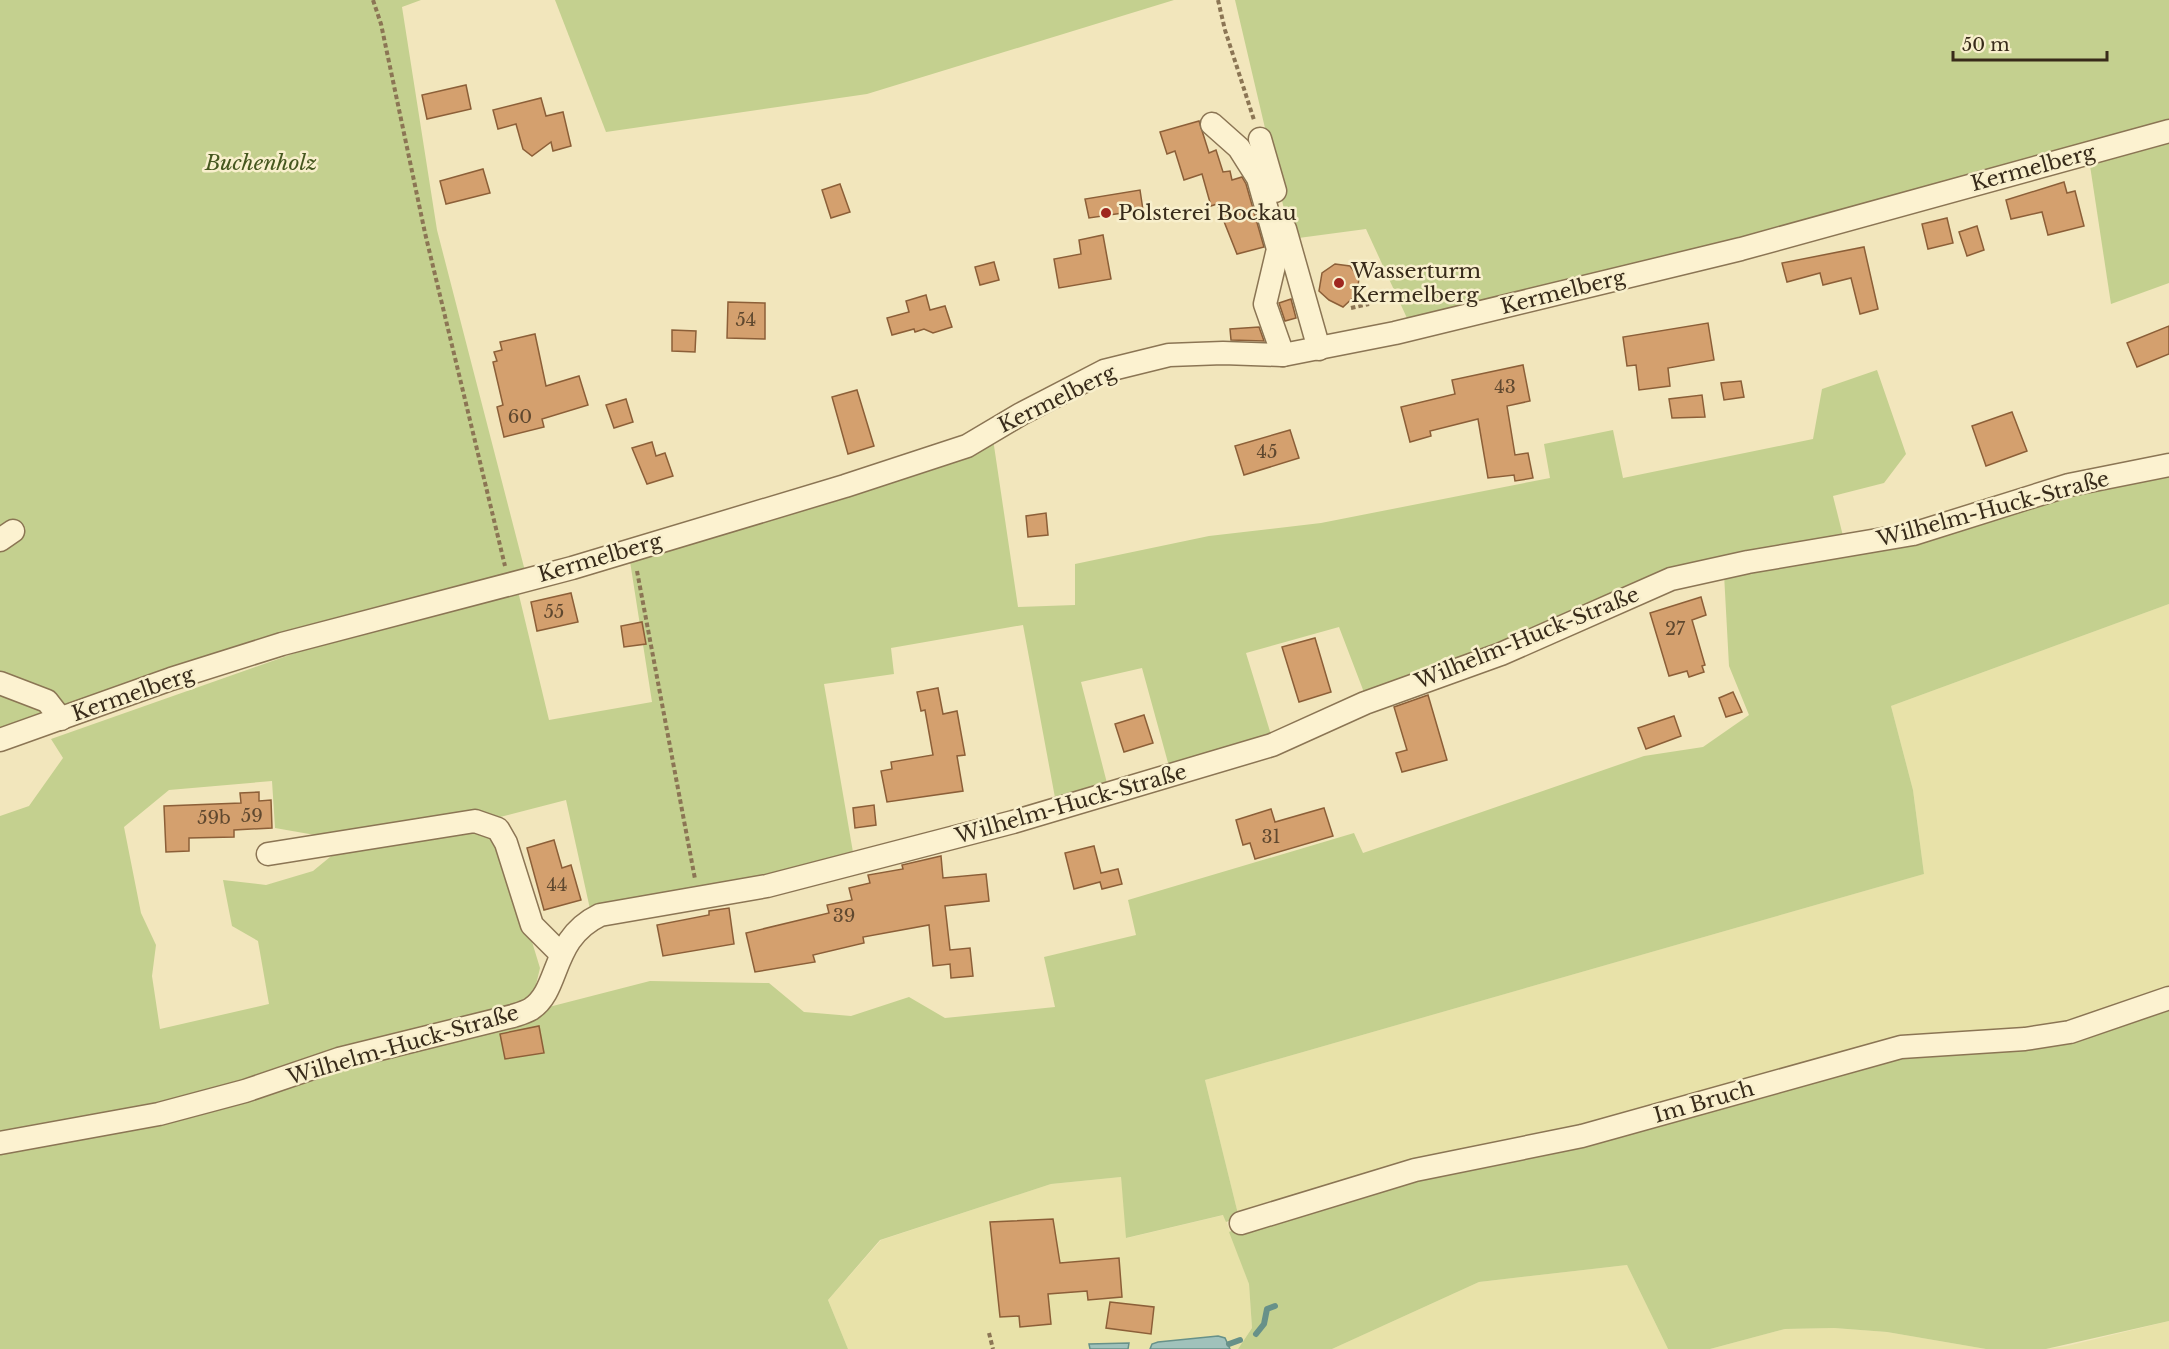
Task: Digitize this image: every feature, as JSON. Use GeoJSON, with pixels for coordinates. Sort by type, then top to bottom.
{"type":"FeatureCollection","features":[{"type":"Feature","properties":{"kind":"street"},"geometry":{"type":"LineString","coordinates":[[1212,124],[1239,148],[1258,178],[1278,249],[1265,304],[1283,355]]}},
{"type":"Feature","properties":{"kind":"street","name":"Kermelberg"},"geometry":{"type":"LineString","coordinates":[[0,740],[171,679],[282,644],[633,549],[834,489],[967,446],[1021,414],[1104,371],[1169,355],[1223,352],[1283,355],[1319,349],[1741,249],[2169,131]]}},
{"type":"Feature","properties":{"kind":"street"},"geometry":{"type":"LineString","coordinates":[[1260,139],[1319,349]]}},
{"type":"Feature","properties":{"kind":"street","name":"Wilhelm-Huck-Straße"},"geometry":{"type":"LineString","coordinates":[[0,1143],[159,1114],[245,1091],[339,1059],[513,1016],[532,1008],[542,996],[572,934],[584,922],[600,915],[767,886],[1013,822],[1272,745],[1365,703],[1502,654],[1671,579],[1748,562],[1913,534],[2069,485],[2169,465]]}},
{"type":"Feature","properties":{"kind":"street"},"geometry":{"type":"LineString","coordinates":[[0,683],[47,701],[58,712],[61,719]]}},
{"type":"Feature","properties":{"kind":"street"},"geometry":{"type":"LineString","coordinates":[[268,854],[475,821],[489,824],[498,829],[506,843],[532,925],[561,954]]}},
{"type":"Feature","properties":{"kind":"street","name":"Im Bruch"},"geometry":{"type":"LineString","coordinates":[[1241,1223],[1415,1170],[1582,1136],[1901,1047],[2025,1039],[2070,1032],[2169,998]]}},
{"type":"Feature","properties":{"kind":"path"},"geometry":{"type":"LineString","coordinates":[[373,0],[381,24],[425,233],[510,584]]}},
{"type":"Feature","properties":{"kind":"path"},"geometry":{"type":"LineString","coordinates":[[1218,0],[1225,30],[1260,139]]}},
{"type":"Feature","properties":{"kind":"path"},"geometry":{"type":"LineString","coordinates":[[1351,308],[1369,304]]}},
{"type":"Feature","properties":{"kind":"path"},"geometry":{"type":"LineString","coordinates":[[633,549],[699,898]]}},
{"type":"Feature","properties":{"kind":"path"},"geometry":{"type":"LineString","coordinates":[[988,1333],[993,1349]]}},
{"type":"Feature","properties":{"kind":"shaded area"},"geometry":{"type":"Polygon","coordinates":[[[2169,604],[2169,994],[2071,1028],[1239,1218],[1205,1080],[1924,874],[1913,790],[1891,706],[2169,604]]]}},
{"type":"Feature","properties":{"kind":"shaded area"},"geometry":{"type":"Polygon","coordinates":[[[1121,1177],[1127,1238],[1224,1215],[1249,1284],[1252,1328],[1238,1349],[848,1349],[828,1300],[881,1240],[1051,1184],[1121,1177]]]}},
{"type":"Feature","properties":{"kind":"shaded area"},"geometry":{"type":"Polygon","coordinates":[[[1627,1265],[1668,1349],[1332,1349],[1479,1282],[1627,1265]]]}},
{"type":"Feature","properties":{"kind":"shaded area"},"geometry":{"type":"Polygon","coordinates":[[[2169,1321],[2169,1349],[2046,1349],[2067,1346],[2169,1321]]]}},
{"type":"Feature","properties":{"kind":"shaded area"},"geometry":{"type":"Polygon","coordinates":[[[1834,1328],[1887,1332],[1986,1349],[1710,1349],[1785,1329],[1834,1328]]]}},
{"type":"Feature","properties":{"kind":"green space","name":"Buchenholz"},"geometry":{"type":"Polygon","coordinates":[[[0,0],[421,0],[402,7],[437,230],[525,571],[0,731],[0,0]]]}},
{"type":"Feature","properties":{"kind":"green space"},"geometry":{"type":"Polygon","coordinates":[[[555,0],[1174,0],[867,94],[606,132],[555,0]]]}},
{"type":"Feature","properties":{"kind":"green space"},"geometry":{"type":"Polygon","coordinates":[[[1235,0],[2169,0],[2169,124],[1412,329],[1366,229],[1291,239],[1235,0]]]}},
{"type":"Feature","properties":{"kind":"green space"},"geometry":{"type":"Polygon","coordinates":[[[2169,137],[2169,283],[2111,304],[2089,159],[2169,137]]]}},
{"type":"Feature","properties":{"kind":"green space"},"geometry":{"type":"Polygon","coordinates":[[[1877,370],[1906,454],[1884,483],[1833,496],[1844,540],[1745,555],[1500,648],[1365,695],[1339,627],[1246,653],[1272,738],[1170,770],[1142,668],[1081,682],[1108,787],[1056,803],[1023,625],[891,648],[894,674],[824,684],[854,858],[590,909],[566,800],[492,819],[338,839],[275,828],[272,781],[169,790],[124,827],[141,913],[156,945],[152,976],[160,1029],[269,1004],[258,941],[232,926],[223,880],[266,885],[313,871],[341,848],[475,827],[502,843],[540,968],[534,993],[525,1002],[244,1086],[0,1137],[0,816],[29,806],[63,758],[51,739],[355,632],[517,587],[549,720],[652,702],[629,555],[993,439],[1018,607],[1075,605],[1075,564],[1209,536],[1321,523],[1550,478],[1544,444],[1613,430],[1623,478],[1813,439],[1822,389],[1877,370]]]}},
{"type":"Feature","properties":{"kind":"green space"},"geometry":{"type":"Polygon","coordinates":[[[2169,472],[2169,604],[1891,706],[1913,790],[1924,874],[1205,1080],[1239,1218],[1226,1222],[1223,1215],[1126,1238],[1121,1177],[1051,1184],[880,1240],[828,1300],[848,1349],[0,1349],[0,1148],[650,981],[769,983],[804,1012],[851,1016],[909,997],[945,1018],[1055,1007],[1044,957],[1136,935],[1128,900],[1354,833],[1363,853],[1644,756],[1703,747],[1749,715],[1729,666],[1724,574],[2072,492],[2169,472]]]}},
{"type":"Feature","properties":{"kind":"green space"},"geometry":{"type":"Polygon","coordinates":[[[2169,1003],[2169,1321],[2046,1349],[1986,1349],[1887,1332],[1834,1328],[1785,1329],[1710,1349],[1668,1349],[1627,1265],[1479,1282],[1332,1349],[1238,1349],[1252,1328],[1249,1284],[1229,1232],[1240,1227],[1900,1052],[2169,1003]]]}},
{"type":"Feature","properties":{"kind":"water"},"geometry":{"type":"Polygon","coordinates":[[[1218,1336],[1225,1338],[1230,1349],[1150,1349],[1152,1344],[1158,1342],[1218,1336]]]}},
{"type":"Feature","properties":{"kind":"water"},"geometry":{"type":"Polygon","coordinates":[[[1129,1343],[1128,1349],[1090,1349],[1089,1344],[1129,1343]]]}},
{"type":"Feature","properties":{"kind":"building"},"geometry":{"type":"Polygon","coordinates":[[[466,85],[471,109],[427,119],[422,95],[466,85]]]}},
{"type":"Feature","properties":{"kind":"building"},"geometry":{"type":"Polygon","coordinates":[[[541,98],[546,116],[563,112],[571,146],[553,151],[551,142],[532,156],[523,149],[516,124],[498,129],[493,110],[541,98]]]}},
{"type":"Feature","properties":{"kind":"building"},"geometry":{"type":"Polygon","coordinates":[[[1199,121],[1209,153],[1216,150],[1223,172],[1230,171],[1232,180],[1242,177],[1246,184],[1264,247],[1237,254],[1217,204],[1211,206],[1202,174],[1184,180],[1175,151],[1167,154],[1160,132],[1199,121]]]}},
{"type":"Feature","properties":{"kind":"building"},"geometry":{"type":"Polygon","coordinates":[[[483,169],[490,193],[446,204],[440,181],[483,169]]]}},
{"type":"Feature","properties":{"kind":"building"},"geometry":{"type":"Polygon","coordinates":[[[2064,182],[2067,193],[2075,191],[2084,226],[2048,235],[2042,212],[2011,219],[2006,200],[2064,182]]]}},
{"type":"Feature","properties":{"kind":"building"},"geometry":{"type":"Polygon","coordinates":[[[840,184],[850,212],[831,218],[822,190],[840,184]]]}},
{"type":"Feature","properties":{"kind":"building","name":"Polsterei Bockau"},"geometry":{"type":"Polygon","coordinates":[[[1140,190],[1143,210],[1089,218],[1085,199],[1140,190]]]}},
{"type":"Feature","properties":{"kind":"building"},"geometry":{"type":"Polygon","coordinates":[[[1947,218],[1953,243],[1928,249],[1922,224],[1947,218]]]}},
{"type":"Feature","properties":{"kind":"building"},"geometry":{"type":"Polygon","coordinates":[[[1977,226],[1984,250],[1967,256],[1959,232],[1977,226]]]}},
{"type":"Feature","properties":{"kind":"building"},"geometry":{"type":"Polygon","coordinates":[[[1103,235],[1111,279],[1059,288],[1054,259],[1081,254],[1079,240],[1103,235]]]}},
{"type":"Feature","properties":{"kind":"building"},"geometry":{"type":"Polygon","coordinates":[[[1864,247],[1878,309],[1860,314],[1851,278],[1823,285],[1820,273],[1787,282],[1782,263],[1864,247]]]}},
{"type":"Feature","properties":{"kind":"building"},"geometry":{"type":"Polygon","coordinates":[[[994,262],[999,280],[980,285],[975,267],[994,262]]]}},
{"type":"Feature","properties":{"kind":"building","name":"Wasserturm Kermelberg"},"geometry":{"type":"Polygon","coordinates":[[[1335,264],[1350,266],[1359,278],[1357,294],[1343,307],[1329,300],[1319,291],[1322,273],[1335,264]]]}},
{"type":"Feature","properties":{"kind":"building"},"geometry":{"type":"Polygon","coordinates":[[[926,295],[930,310],[945,306],[952,327],[933,333],[924,329],[915,332],[914,329],[892,335],[887,318],[909,312],[906,301],[926,295]]]}},
{"type":"Feature","properties":{"kind":"building"},"geometry":{"type":"Polygon","coordinates":[[[1291,299],[1296,318],[1285,321],[1279,303],[1291,299]]]}},
{"type":"Feature","properties":{"kind":"building"},"geometry":{"type":"Polygon","coordinates":[[[728,302],[765,303],[765,339],[727,338],[728,302]]]}},
{"type":"Feature","properties":{"kind":"building"},"geometry":{"type":"Polygon","coordinates":[[[1708,323],[1714,360],[1668,368],[1670,386],[1639,390],[1636,365],[1627,366],[1623,337],[1708,323]]]}},
{"type":"Feature","properties":{"kind":"building"},"geometry":{"type":"Polygon","coordinates":[[[2169,326],[2169,354],[2137,367],[2127,343],[2169,326]]]}},
{"type":"Feature","properties":{"kind":"building"},"geometry":{"type":"Polygon","coordinates":[[[1259,327],[1264,341],[1231,340],[1230,329],[1259,327]]]}},
{"type":"Feature","properties":{"kind":"building"},"geometry":{"type":"Polygon","coordinates":[[[672,330],[696,331],[695,352],[672,351],[672,330]]]}},
{"type":"Feature","properties":{"kind":"building"},"geometry":{"type":"Polygon","coordinates":[[[535,334],[546,386],[579,376],[588,405],[542,419],[544,427],[504,437],[497,407],[503,405],[493,362],[497,361],[494,352],[502,350],[500,342],[535,334]]]}},
{"type":"Feature","properties":{"kind":"building"},"geometry":{"type":"Polygon","coordinates":[[[1523,365],[1530,401],[1507,406],[1515,455],[1528,453],[1533,478],[1515,481],[1514,475],[1488,478],[1478,419],[1430,431],[1431,436],[1410,442],[1401,407],[1455,394],[1452,380],[1523,365]]]}},
{"type":"Feature","properties":{"kind":"building"},"geometry":{"type":"Polygon","coordinates":[[[1741,381],[1744,397],[1724,400],[1721,383],[1741,381]]]}},
{"type":"Feature","properties":{"kind":"building"},"geometry":{"type":"Polygon","coordinates":[[[857,390],[874,446],[848,454],[832,397],[857,390]]]}},
{"type":"Feature","properties":{"kind":"building"},"geometry":{"type":"Polygon","coordinates":[[[1702,395],[1705,417],[1672,418],[1669,399],[1702,395]]]}},
{"type":"Feature","properties":{"kind":"building"},"geometry":{"type":"Polygon","coordinates":[[[626,399],[633,422],[614,428],[606,405],[626,399]]]}},
{"type":"Feature","properties":{"kind":"building"},"geometry":{"type":"Polygon","coordinates":[[[2012,412],[2027,451],[1986,466],[1972,426],[2012,412]]]}},
{"type":"Feature","properties":{"kind":"building"},"geometry":{"type":"Polygon","coordinates":[[[1290,430],[1299,458],[1244,475],[1235,446],[1290,430]]]}},
{"type":"Feature","properties":{"kind":"building"},"geometry":{"type":"Polygon","coordinates":[[[652,442],[656,456],[665,453],[673,476],[647,484],[632,448],[652,442]]]}},
{"type":"Feature","properties":{"kind":"building"},"geometry":{"type":"Polygon","coordinates":[[[1046,513],[1048,535],[1028,537],[1026,516],[1046,513]]]}},
{"type":"Feature","properties":{"kind":"building"},"geometry":{"type":"Polygon","coordinates":[[[571,593],[578,622],[537,631],[531,602],[571,593]]]}},
{"type":"Feature","properties":{"kind":"building"},"geometry":{"type":"Polygon","coordinates":[[[1701,597],[1706,615],[1692,620],[1705,665],[1702,666],[1704,672],[1689,677],[1687,671],[1669,676],[1650,613],[1701,597]]]}},
{"type":"Feature","properties":{"kind":"building"},"geometry":{"type":"Polygon","coordinates":[[[642,622],[646,644],[624,647],[621,626],[642,622]]]}},
{"type":"Feature","properties":{"kind":"building"},"geometry":{"type":"Polygon","coordinates":[[[1315,638],[1331,692],[1299,702],[1282,647],[1315,638]]]}},
{"type":"Feature","properties":{"kind":"building"},"geometry":{"type":"Polygon","coordinates":[[[938,688],[943,714],[957,711],[965,755],[957,756],[963,791],[887,802],[881,771],[892,769],[891,762],[933,755],[925,710],[921,711],[917,692],[938,688]]]}},
{"type":"Feature","properties":{"kind":"building"},"geometry":{"type":"Polygon","coordinates":[[[1733,692],[1742,712],[1726,717],[1719,698],[1733,692]]]}},
{"type":"Feature","properties":{"kind":"building"},"geometry":{"type":"Polygon","coordinates":[[[1428,695],[1447,760],[1402,772],[1396,753],[1407,750],[1394,707],[1428,695]]]}},
{"type":"Feature","properties":{"kind":"building"},"geometry":{"type":"Polygon","coordinates":[[[1144,715],[1153,743],[1124,752],[1115,724],[1144,715]]]}},
{"type":"Feature","properties":{"kind":"building"},"geometry":{"type":"Polygon","coordinates":[[[1674,716],[1681,736],[1646,749],[1638,728],[1674,716]]]}},
{"type":"Feature","properties":{"kind":"building"},"geometry":{"type":"Polygon","coordinates":[[[259,792],[259,801],[271,800],[272,828],[234,830],[234,837],[189,838],[189,851],[166,852],[164,806],[241,803],[240,793],[259,792]]]}},
{"type":"Feature","properties":{"kind":"building"},"geometry":{"type":"Polygon","coordinates":[[[874,805],[876,825],[855,828],[853,808],[874,805]]]}},
{"type":"Feature","properties":{"kind":"building"},"geometry":{"type":"Polygon","coordinates":[[[1324,808],[1333,836],[1255,859],[1250,843],[1243,845],[1236,820],[1271,809],[1275,822],[1324,808]]]}},
{"type":"Feature","properties":{"kind":"building"},"geometry":{"type":"Polygon","coordinates":[[[554,840],[562,868],[571,865],[581,900],[544,910],[527,848],[554,840]]]}},
{"type":"Feature","properties":{"kind":"building"},"geometry":{"type":"Polygon","coordinates":[[[1094,846],[1101,873],[1118,869],[1122,884],[1102,889],[1100,882],[1074,889],[1065,853],[1094,846]]]}},
{"type":"Feature","properties":{"kind":"building"},"geometry":{"type":"Polygon","coordinates":[[[941,856],[943,878],[986,874],[989,901],[945,906],[950,950],[970,948],[973,976],[951,978],[950,964],[933,966],[929,925],[863,937],[864,943],[813,955],[815,962],[755,972],[746,933],[829,913],[827,905],[852,900],[849,888],[870,883],[868,875],[903,869],[902,865],[941,856]]]}},
{"type":"Feature","properties":{"kind":"building"},"geometry":{"type":"Polygon","coordinates":[[[729,908],[734,944],[663,956],[657,925],[709,915],[709,911],[729,908]]]}},
{"type":"Feature","properties":{"kind":"building"},"geometry":{"type":"Polygon","coordinates":[[[539,1026],[544,1053],[505,1059],[500,1034],[539,1026]]]}},
{"type":"Feature","properties":{"kind":"building"},"geometry":{"type":"Polygon","coordinates":[[[1053,1219],[1060,1263],[1119,1258],[1122,1297],[1088,1300],[1087,1291],[1048,1294],[1051,1324],[1020,1327],[1019,1316],[1000,1317],[990,1222],[1053,1219]]]}},
{"type":"Feature","properties":{"kind":"building"},"geometry":{"type":"Polygon","coordinates":[[[1110,1302],[1154,1307],[1151,1334],[1106,1328],[1110,1302]]]}},
{"type":"Feature","properties":{"kind":"waterway"},"geometry":{"type":"LineString","coordinates":[[1256,1334],[1264,1324],[1267,1309],[1275,1306]]}},
{"type":"Feature","properties":{"kind":"waterway"},"geometry":{"type":"LineString","coordinates":[[1229,1344],[1240,1340]]}},
{"type":"Feature","properties":{"kind":"place","name":"Polsterei Bockau"},"geometry":{"type":"Point","coordinates":[1106,213]}},
{"type":"Feature","properties":{"kind":"place","name":"Wasserturm Kermelberg"},"geometry":{"type":"Point","coordinates":[1339,283]}}]}
